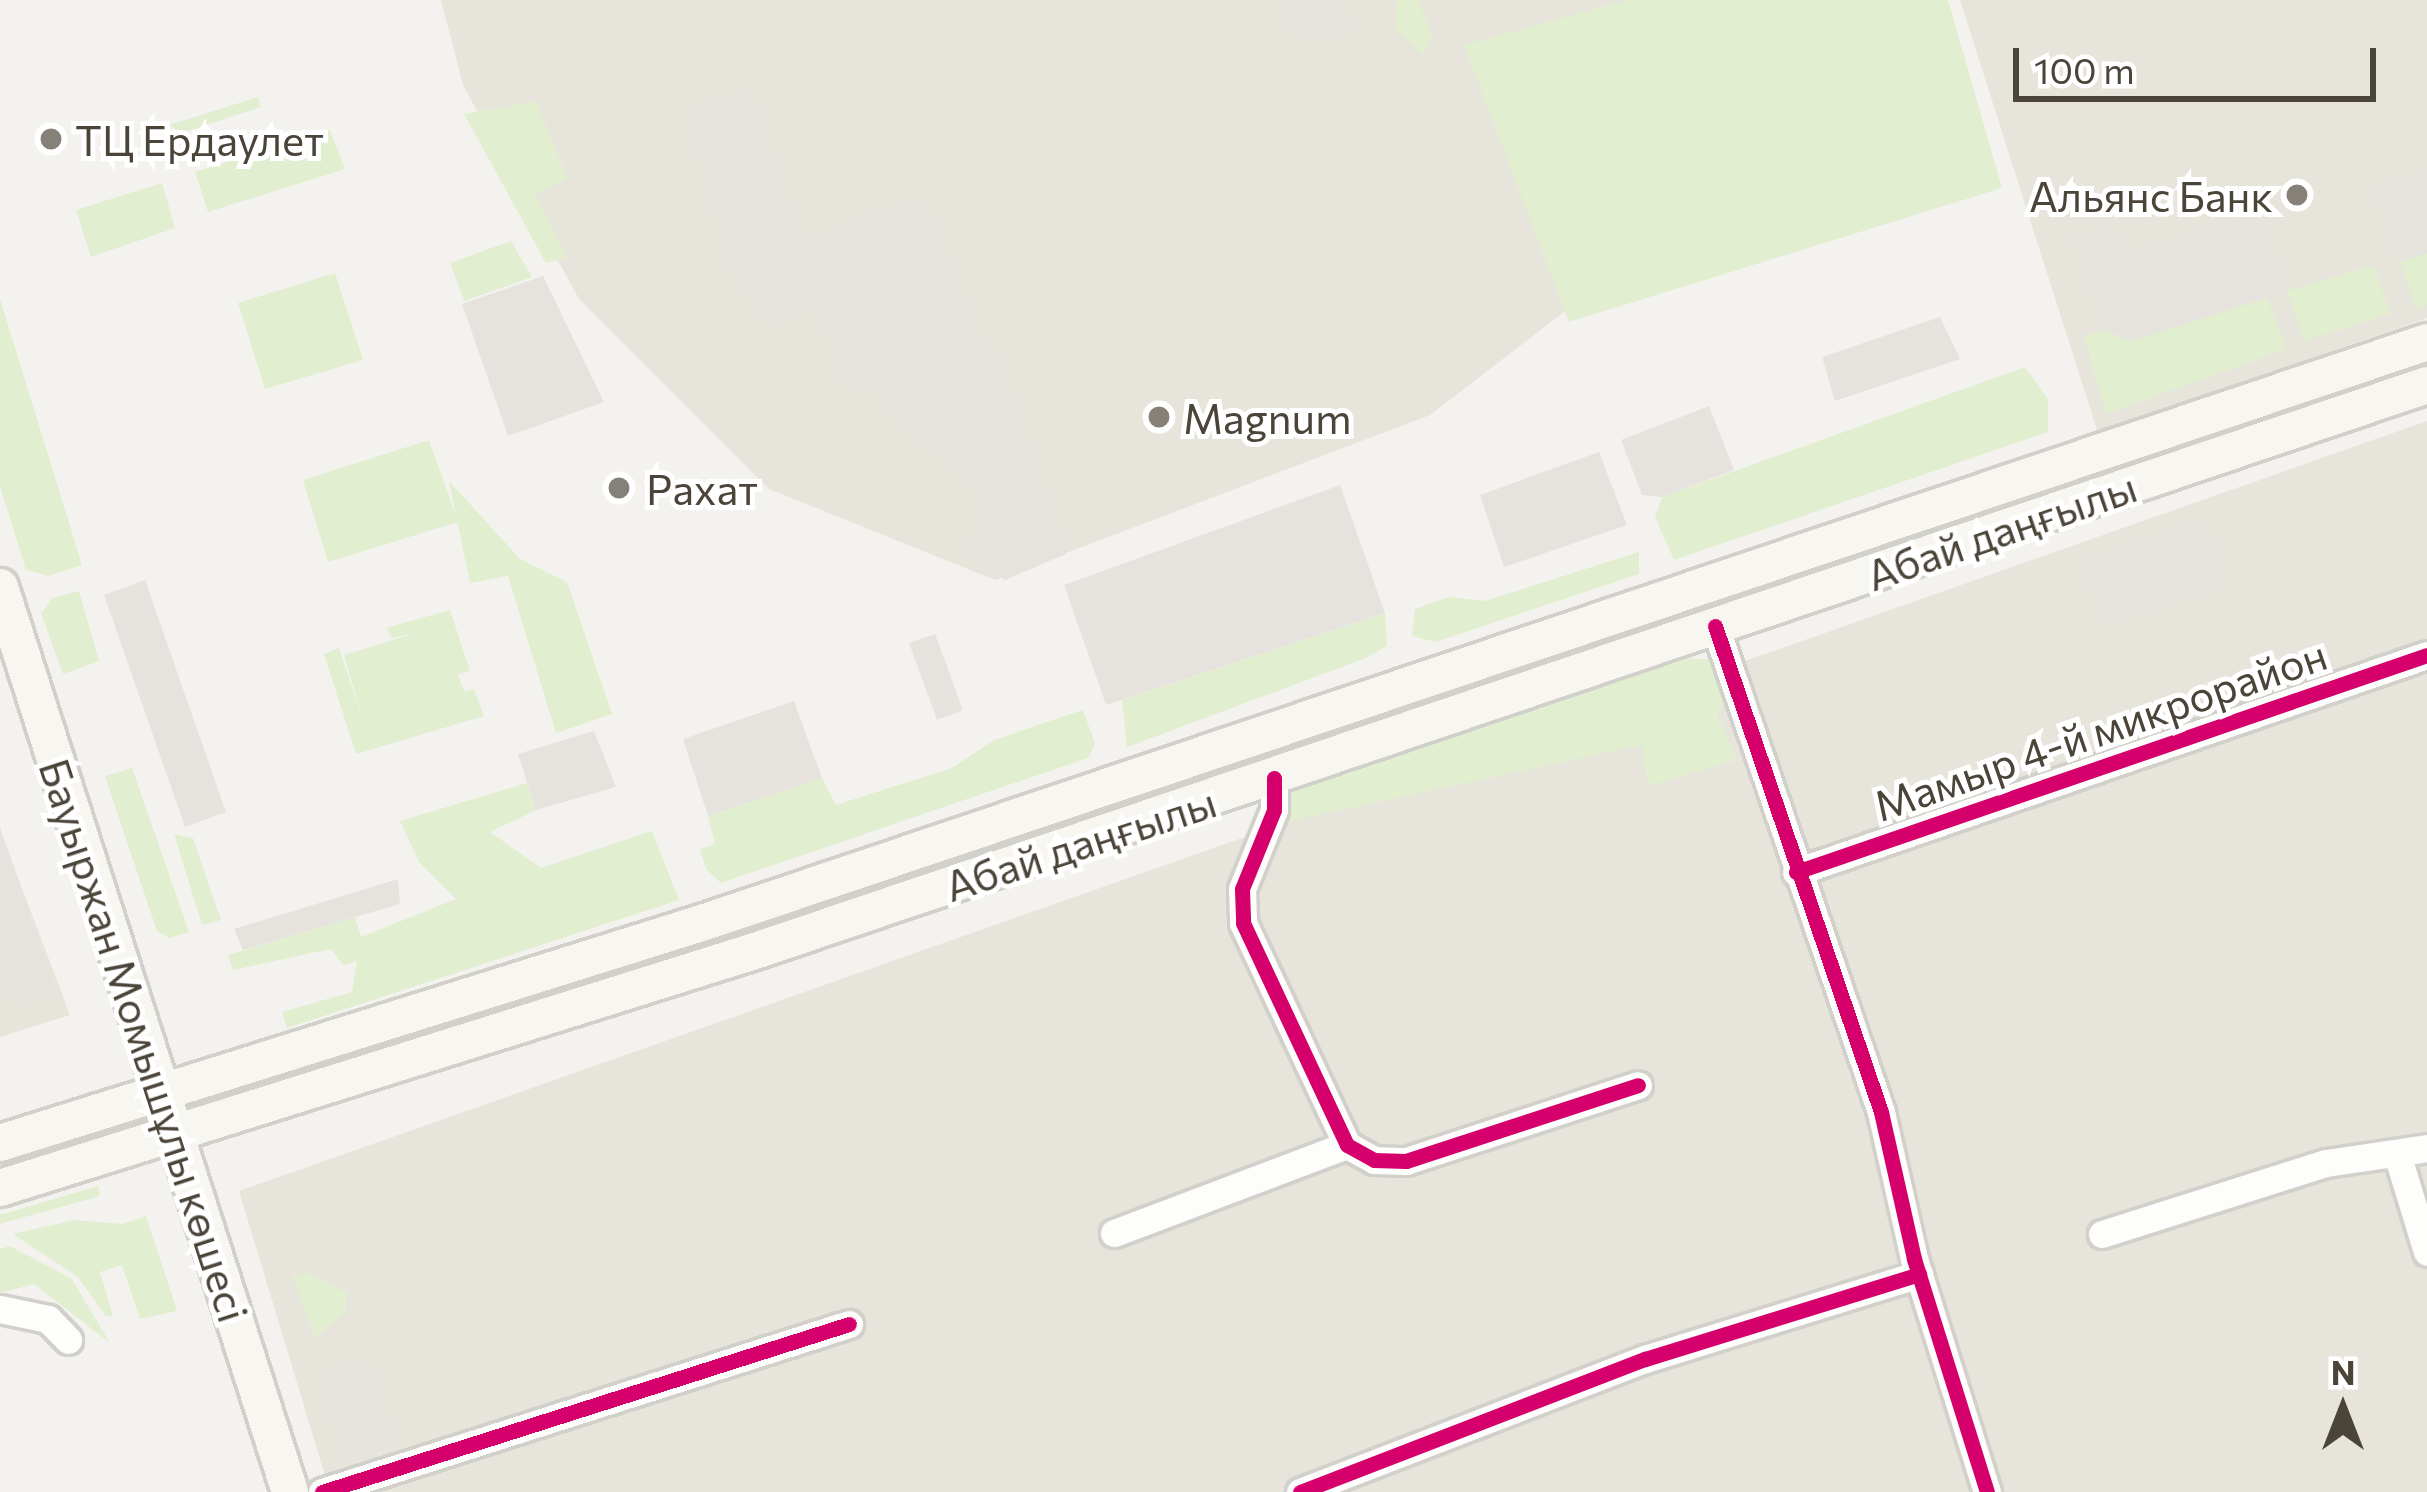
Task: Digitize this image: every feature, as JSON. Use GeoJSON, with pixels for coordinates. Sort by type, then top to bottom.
{"type":"FeatureCollection","features":[{"type":"Feature","properties":{"kind":"main road","name":"Абай даңғылы"},"geometry":{"type":"LineString","coordinates":[[0,1143],[729,914],[2427,342]]}},
{"type":"Feature","properties":{"kind":"main road","name":"Абай даңғылы"},"geometry":{"type":"LineString","coordinates":[[0,1188],[176,1136],[1274,778],[2427,385]]}},
{"type":"Feature","properties":{"kind":"main road","name":"Бауыржан Момышұлы көшесі"},"geometry":{"type":"LineString","coordinates":[[0,587],[290,1492]]}},
{"type":"Feature","properties":{"kind":"street"},"geometry":{"type":"LineString","coordinates":[[1715,626],[1896,1160],[1919,1274],[1987,1492]]}},
{"type":"Feature","properties":{"kind":"street","name":"Мамыр 4-й микрорайон"},"geometry":{"type":"LineString","coordinates":[[1796,872],[2427,655]]}},
{"type":"Feature","properties":{"kind":"street"},"geometry":{"type":"LineString","coordinates":[[1274,778],[1274,810],[1242,889],[1243,922],[1347,1145],[1374,1160],[1406,1162],[1638,1085]]}},
{"type":"Feature","properties":{"kind":"street"},"geometry":{"type":"LineString","coordinates":[[1114,1233],[1347,1145]]}},
{"type":"Feature","properties":{"kind":"street"},"geometry":{"type":"LineString","coordinates":[[2102,1234],[2326,1163],[2398,1157],[2427,1148]]}},
{"type":"Feature","properties":{"kind":"street"},"geometry":{"type":"LineString","coordinates":[[2398,1157],[2427,1252]]}},
{"type":"Feature","properties":{"kind":"street"},"geometry":{"type":"LineString","coordinates":[[1300,1492],[1645,1359],[1919,1274]]}},
{"type":"Feature","properties":{"kind":"street"},"geometry":{"type":"LineString","coordinates":[[0,1309],[48,1319],[68,1340]]}},
{"type":"Feature","properties":{"kind":"street"},"geometry":{"type":"LineString","coordinates":[[322,1492],[849,1324]]}},
{"type":"Feature","properties":{"kind":"shaded area"},"geometry":{"type":"Polygon","coordinates":[[[441,0],[1758,0],[1611,276],[1430,415],[995,580],[769,489],[579,299],[463,85],[441,0]]]}},
{"type":"Feature","properties":{"kind":"shaded area"},"geometry":{"type":"Polygon","coordinates":[[[1280,0],[1340,0],[1353,31],[1324,39],[1292,33],[1280,0]]]}},
{"type":"Feature","properties":{"kind":"shaded area"},"geometry":{"type":"Polygon","coordinates":[[[1960,0],[2427,0],[2427,318],[2098,433],[1960,0]]]}},
{"type":"Feature","properties":{"kind":"shaded area"},"geometry":{"type":"Polygon","coordinates":[[[751,93],[800,240],[924,197],[982,346],[848,393],[821,305],[770,327],[733,273],[687,108],[751,93]]]}},
{"type":"Feature","properties":{"kind":"shaded area"},"geometry":{"type":"Polygon","coordinates":[[[2427,171],[2427,253],[2400,262],[2374,189],[2427,171]]]}},
{"type":"Feature","properties":{"kind":"shaded area"},"geometry":{"type":"Polygon","coordinates":[[[2247,216],[2260,222],[2287,291],[2131,341],[2104,330],[2074,237],[2112,226],[2123,255],[2247,216]]]}},
{"type":"Feature","properties":{"kind":"shaded area"},"geometry":{"type":"Polygon","coordinates":[[[543,276],[604,402],[508,436],[462,304],[543,276]]]}},
{"type":"Feature","properties":{"kind":"shaded area"},"geometry":{"type":"Polygon","coordinates":[[[1940,317],[1960,359],[1835,401],[1822,357],[1940,317]]]}},
{"type":"Feature","properties":{"kind":"shaded area"},"geometry":{"type":"Polygon","coordinates":[[[995,347],[1066,554],[1005,580],[965,555],[987,497],[893,419],[875,389],[995,347]]]}},
{"type":"Feature","properties":{"kind":"shaded area"},"geometry":{"type":"Polygon","coordinates":[[[1709,406],[1734,470],[1662,497],[1642,495],[1621,440],[1709,406]]]}},
{"type":"Feature","properties":{"kind":"shaded area"},"geometry":{"type":"Polygon","coordinates":[[[2427,421],[2427,1492],[330,1492],[239,1191],[2427,421]]]}},
{"type":"Feature","properties":{"kind":"shaded area"},"geometry":{"type":"Polygon","coordinates":[[[1599,452],[1627,525],[1504,567],[1480,495],[1599,452]]]}},
{"type":"Feature","properties":{"kind":"shaded area"},"geometry":{"type":"Polygon","coordinates":[[[1340,485],[1385,613],[1106,705],[1064,585],[1340,485]]]}},
{"type":"Feature","properties":{"kind":"shaded area"},"geometry":{"type":"Polygon","coordinates":[[[2205,519],[2226,585],[2103,625],[2082,559],[2205,519]]]}},
{"type":"Feature","properties":{"kind":"shaded area"},"geometry":{"type":"Polygon","coordinates":[[[145,580],[226,812],[185,827],[104,595],[145,580]]]}},
{"type":"Feature","properties":{"kind":"shaded area"},"geometry":{"type":"Polygon","coordinates":[[[935,634],[963,710],[937,720],[909,643],[935,634]]]}},
{"type":"Feature","properties":{"kind":"shaded area"},"geometry":{"type":"Polygon","coordinates":[[[794,701],[822,778],[708,816],[683,739],[794,701]]]}},
{"type":"Feature","properties":{"kind":"shaded area"},"geometry":{"type":"Polygon","coordinates":[[[594,731],[616,787],[536,810],[518,754],[594,731]]]}},
{"type":"Feature","properties":{"kind":"shaded area"},"geometry":{"type":"Polygon","coordinates":[[[0,827],[56,992],[16,1004],[0,958],[0,827]]]}},
{"type":"Feature","properties":{"kind":"shaded area"},"geometry":{"type":"Polygon","coordinates":[[[0,830],[70,1015],[0,1037],[0,830]]]}},
{"type":"Feature","properties":{"kind":"shaded area"},"geometry":{"type":"Polygon","coordinates":[[[398,879],[400,904],[243,950],[234,929],[398,879]]]}},
{"type":"Feature","properties":{"kind":"shaded area"},"geometry":{"type":"Polygon","coordinates":[[[366,1358],[396,1447],[344,1461],[318,1378],[366,1358]]]}},
{"type":"Feature","properties":{"kind":"green space"},"geometry":{"type":"Polygon","coordinates":[[[1397,0],[1418,0],[1432,35],[1423,55],[1395,27],[1397,0]]]}},
{"type":"Feature","properties":{"kind":"green space"},"geometry":{"type":"Polygon","coordinates":[[[1628,0],[1948,0],[2002,188],[1569,322],[1464,45],[1628,0]]]}},
{"type":"Feature","properties":{"kind":"green space"},"geometry":{"type":"Polygon","coordinates":[[[258,97],[261,107],[182,133],[169,125],[258,97]]]}},
{"type":"Feature","properties":{"kind":"green space"},"geometry":{"type":"Polygon","coordinates":[[[536,101],[567,178],[535,194],[567,257],[546,263],[464,114],[536,101]]]}},
{"type":"Feature","properties":{"kind":"green space"},"geometry":{"type":"Polygon","coordinates":[[[330,130],[345,169],[208,212],[195,172],[330,130]]]}},
{"type":"Feature","properties":{"kind":"green space"},"geometry":{"type":"Polygon","coordinates":[[[162,183],[175,228],[91,257],[76,210],[162,183]]]}},
{"type":"Feature","properties":{"kind":"green space"},"geometry":{"type":"Polygon","coordinates":[[[511,241],[532,277],[464,301],[450,263],[511,241]]]}},
{"type":"Feature","properties":{"kind":"green space"},"geometry":{"type":"Polygon","coordinates":[[[2427,253],[2427,305],[2416,309],[2400,262],[2427,253]]]}},
{"type":"Feature","properties":{"kind":"green space"},"geometry":{"type":"Polygon","coordinates":[[[2374,265],[2390,314],[2304,341],[2287,291],[2374,265]]]}},
{"type":"Feature","properties":{"kind":"green space"},"geometry":{"type":"Polygon","coordinates":[[[335,273],[363,360],[265,389],[238,303],[335,273]]]}},
{"type":"Feature","properties":{"kind":"green space"},"geometry":{"type":"Polygon","coordinates":[[[2267,298],[2287,349],[2106,414],[2084,336],[2109,329],[2131,341],[2267,298]]]}},
{"type":"Feature","properties":{"kind":"green space"},"geometry":{"type":"Polygon","coordinates":[[[0,299],[82,565],[48,576],[26,570],[0,486],[0,299]]]}},
{"type":"Feature","properties":{"kind":"green space"},"geometry":{"type":"Polygon","coordinates":[[[2025,367],[2048,399],[2048,432],[1674,560],[1655,517],[1662,497],[2025,367]]]}},
{"type":"Feature","properties":{"kind":"green space"},"geometry":{"type":"Polygon","coordinates":[[[429,440],[458,522],[328,562],[303,480],[429,440]]]}},
{"type":"Feature","properties":{"kind":"green space"},"geometry":{"type":"Polygon","coordinates":[[[449,481],[520,559],[567,582],[612,714],[556,733],[508,576],[470,583],[449,481]]]}},
{"type":"Feature","properties":{"kind":"green space"},"geometry":{"type":"Polygon","coordinates":[[[1639,552],[1639,574],[1436,642],[1412,636],[1415,609],[1449,597],[1485,601],[1639,552]]]}},
{"type":"Feature","properties":{"kind":"green space"},"geometry":{"type":"Polygon","coordinates":[[[79,591],[99,661],[63,674],[41,613],[53,598],[79,591]]]}},
{"type":"Feature","properties":{"kind":"green space"},"geometry":{"type":"Polygon","coordinates":[[[450,610],[470,671],[458,675],[464,691],[474,689],[484,716],[356,754],[324,654],[339,648],[364,723],[344,655],[415,633],[392,638],[386,628],[450,610]]]}},
{"type":"Feature","properties":{"kind":"green space"},"geometry":{"type":"Polygon","coordinates":[[[1385,613],[1387,646],[1366,658],[1127,747],[1122,700],[1385,613]]]}},
{"type":"Feature","properties":{"kind":"green space"},"geometry":{"type":"Polygon","coordinates":[[[1648,658],[1710,659],[1725,704],[1717,714],[1737,760],[1648,786],[1642,745],[1286,822],[1292,779],[1648,658]]]}},
{"type":"Feature","properties":{"kind":"green space"},"geometry":{"type":"Polygon","coordinates":[[[1083,710],[1095,744],[1088,758],[721,883],[706,869],[700,849],[715,844],[708,816],[822,778],[836,805],[952,768],[994,740],[1083,710]]]}},
{"type":"Feature","properties":{"kind":"green space"},"geometry":{"type":"Polygon","coordinates":[[[132,768],[189,932],[169,938],[157,931],[105,776],[132,768]]]}},
{"type":"Feature","properties":{"kind":"green space"},"geometry":{"type":"Polygon","coordinates":[[[527,783],[536,810],[490,832],[541,868],[652,831],[679,900],[287,1028],[282,1012],[352,992],[357,961],[344,965],[330,949],[233,970],[228,955],[355,917],[361,937],[456,899],[419,862],[400,821],[527,783]]]}},
{"type":"Feature","properties":{"kind":"green space"},"geometry":{"type":"Polygon","coordinates":[[[174,834],[193,838],[221,920],[202,925],[174,834]]]}},
{"type":"Feature","properties":{"kind":"green space"},"geometry":{"type":"Polygon","coordinates":[[[98,1186],[100,1196],[0,1224],[0,1215],[98,1186]]]}},
{"type":"Feature","properties":{"kind":"green space"},"geometry":{"type":"Polygon","coordinates":[[[146,1216],[177,1311],[140,1319],[122,1265],[100,1272],[113,1316],[106,1316],[78,1277],[13,1234],[74,1220],[122,1224],[146,1216]]]}},
{"type":"Feature","properties":{"kind":"green space"},"geometry":{"type":"Polygon","coordinates":[[[10,1246],[72,1279],[110,1343],[34,1284],[0,1293],[0,1249],[10,1246]]]}},
{"type":"Feature","properties":{"kind":"green space"},"geometry":{"type":"Polygon","coordinates":[[[309,1273],[347,1293],[345,1312],[315,1338],[292,1276],[309,1273]]]}},
{"type":"Feature","properties":{"kind":"cycle path"},"geometry":{"type":"LineString","coordinates":[[1715,626],[1881,1112],[1914,1259],[1987,1492]]}},
{"type":"Feature","properties":{"kind":"cycle path"},"geometry":{"type":"LineString","coordinates":[[1796,872],[2427,655]]}},
{"type":"Feature","properties":{"kind":"cycle path"},"geometry":{"type":"LineString","coordinates":[[1274,778],[1274,810],[1242,889],[1243,923],[1347,1145],[1374,1160],[1406,1161],[1638,1085]]}},
{"type":"Feature","properties":{"kind":"cycle path"},"geometry":{"type":"LineString","coordinates":[[1300,1492],[1645,1359],[1919,1274]]}},
{"type":"Feature","properties":{"kind":"cycle path"},"geometry":{"type":"LineString","coordinates":[[322,1492],[849,1324]]}},
{"type":"Feature","properties":{"kind":"place","name":"ТЦ Ердаулет"},"geometry":{"type":"Point","coordinates":[51,139]}},
{"type":"Feature","properties":{"kind":"place","name":"Альянс Банк"},"geometry":{"type":"Point","coordinates":[2297,195]}},
{"type":"Feature","properties":{"kind":"place","name":"Magnum"},"geometry":{"type":"Point","coordinates":[1159,417]}},
{"type":"Feature","properties":{"kind":"place","name":"Рахат"},"geometry":{"type":"Point","coordinates":[619,488]}}]}
